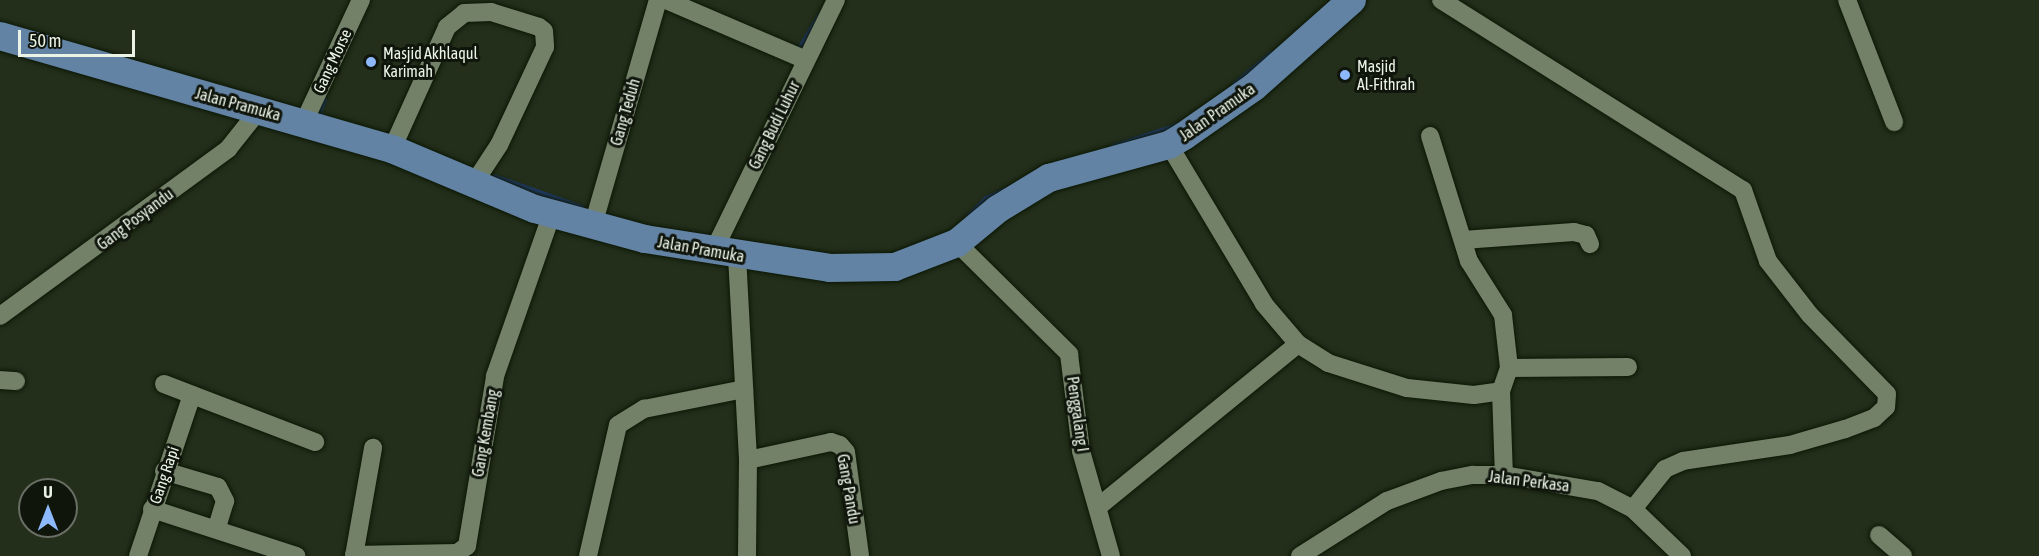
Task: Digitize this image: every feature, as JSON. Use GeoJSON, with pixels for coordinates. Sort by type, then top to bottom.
{"type":"FeatureCollection","features":[{"type":"Feature","properties":{"kind":"main road","name":"Jalan Pramuka"},"geometry":{"type":"LineString","coordinates":[[0,36],[392,149],[552,213],[593,225],[725,253],[830,268],[896,267],[957,243],[998,209],[1049,178],[1169,145],[1254,87],[1352,0]]}},
{"type":"Feature","properties":{"kind":"street","name":"Gang Morse"},"geometry":{"type":"LineString","coordinates":[[304,122],[361,0]]}},
{"type":"Feature","properties":{"kind":"street","name":"Gang Teduh"},"geometry":{"type":"LineString","coordinates":[[593,225],[658,0]]}},
{"type":"Feature","properties":{"kind":"street"},"geometry":{"type":"LineString","coordinates":[[666,0],[806,60]]}},
{"type":"Feature","properties":{"kind":"street","name":"Gang Budi Luhur"},"geometry":{"type":"LineString","coordinates":[[725,253],[806,60],[836,0]]}},
{"type":"Feature","properties":{"kind":"street"},"geometry":{"type":"LineString","coordinates":[[1441,0],[1743,190],[1768,261],[1810,315],[1887,394],[1886,407],[1874,418],[1845,429],[1790,445],[1683,461],[1665,469],[1633,509]]}},
{"type":"Feature","properties":{"kind":"street"},"geometry":{"type":"LineString","coordinates":[[1847,0],[1894,122]]}},
{"type":"Feature","properties":{"kind":"street"},"geometry":{"type":"LineString","coordinates":[[392,149],[447,27],[465,7],[491,12],[538,27],[546,38],[499,145],[474,183]]}},
{"type":"Feature","properties":{"kind":"street","name":"Gang Posyandu"},"geometry":{"type":"LineString","coordinates":[[0,316],[228,149],[259,110]]}},
{"type":"Feature","properties":{"kind":"street"},"geometry":{"type":"LineString","coordinates":[[1430,136],[1469,261],[1503,315],[1509,368],[1501,391],[1504,475]]}},
{"type":"Feature","properties":{"kind":"street"},"geometry":{"type":"LineString","coordinates":[[1169,145],[1264,304],[1298,344],[1328,363],[1407,388],[1474,395],[1501,391]]}},
{"type":"Feature","properties":{"kind":"street","name":"Gang Kembang"},"geometry":{"type":"LineString","coordinates":[[354,556],[457,553],[467,546],[495,376],[552,213]]}},
{"type":"Feature","properties":{"kind":"street"},"geometry":{"type":"LineString","coordinates":[[1463,240],[1574,232],[1586,235],[1590,244]]}},
{"type":"Feature","properties":{"kind":"street","name":"Penggalang I"},"geometry":{"type":"LineString","coordinates":[[957,243],[1069,354],[1081,451],[1111,556]]}},
{"type":"Feature","properties":{"kind":"street"},"geometry":{"type":"LineString","coordinates":[[725,253],[744,389],[748,460],[747,556]]}},
{"type":"Feature","properties":{"kind":"street"},"geometry":{"type":"LineString","coordinates":[[1098,507],[1298,344]]}},
{"type":"Feature","properties":{"kind":"street"},"geometry":{"type":"LineString","coordinates":[[1509,368],[1628,367]]}},
{"type":"Feature","properties":{"kind":"street"},"geometry":{"type":"LineString","coordinates":[[164,384],[315,442]]}},
{"type":"Feature","properties":{"kind":"street"},"geometry":{"type":"LineString","coordinates":[[588,556],[618,425],[644,409],[744,389]]}},
{"type":"Feature","properties":{"kind":"street","name":"Gang Rapi"},"geometry":{"type":"LineString","coordinates":[[138,556],[164,471],[192,395]]}},
{"type":"Feature","properties":{"kind":"street","name":"Gang Pandu"},"geometry":{"type":"LineString","coordinates":[[748,460],[831,442],[840,445],[846,452],[860,556]]}},
{"type":"Feature","properties":{"kind":"street"},"geometry":{"type":"LineString","coordinates":[[354,556],[373,448]]}},
{"type":"Feature","properties":{"kind":"street"},"geometry":{"type":"LineString","coordinates":[[164,471],[218,487],[225,501],[217,528]]}},
{"type":"Feature","properties":{"kind":"street","name":"Jalan Perkasa"},"geometry":{"type":"LineString","coordinates":[[1303,555],[1387,501],[1441,481],[1504,475],[1598,491],[1633,509],[1682,556]]}},
{"type":"Feature","properties":{"kind":"street"},"geometry":{"type":"LineString","coordinates":[[152,509],[217,528],[297,556]]}},
{"type":"Feature","properties":{"kind":"street"},"geometry":{"type":"LineString","coordinates":[[1879,535],[1904,556]]}},
{"type":"Feature","properties":{"kind":"waterway"},"geometry":{"type":"LineString","coordinates":[[797,52],[819,15]]}},
{"type":"Feature","properties":{"kind":"waterway"},"geometry":{"type":"LineString","coordinates":[[1234,84],[1271,53]]}},
{"type":"Feature","properties":{"kind":"waterway"},"geometry":{"type":"LineString","coordinates":[[322,115],[318,114],[324,100]]}},
{"type":"Feature","properties":{"kind":"waterway"},"geometry":{"type":"LineString","coordinates":[[1113,146],[1177,125]]}},
{"type":"Feature","properties":{"kind":"waterway"},"geometry":{"type":"LineString","coordinates":[[494,176],[582,207]]}},
{"type":"Feature","properties":{"kind":"waterway"},"geometry":{"type":"LineString","coordinates":[[969,215],[986,198],[1003,190]]}},
{"type":"Feature","properties":{"kind":"place","name":"Masjid Akhlaqul Karimah"},"geometry":{"type":"Point","coordinates":[371,62]}},
{"type":"Feature","properties":{"kind":"place","name":"Masjid Al-Fithrah"},"geometry":{"type":"Point","coordinates":[1345,75]}}]}
